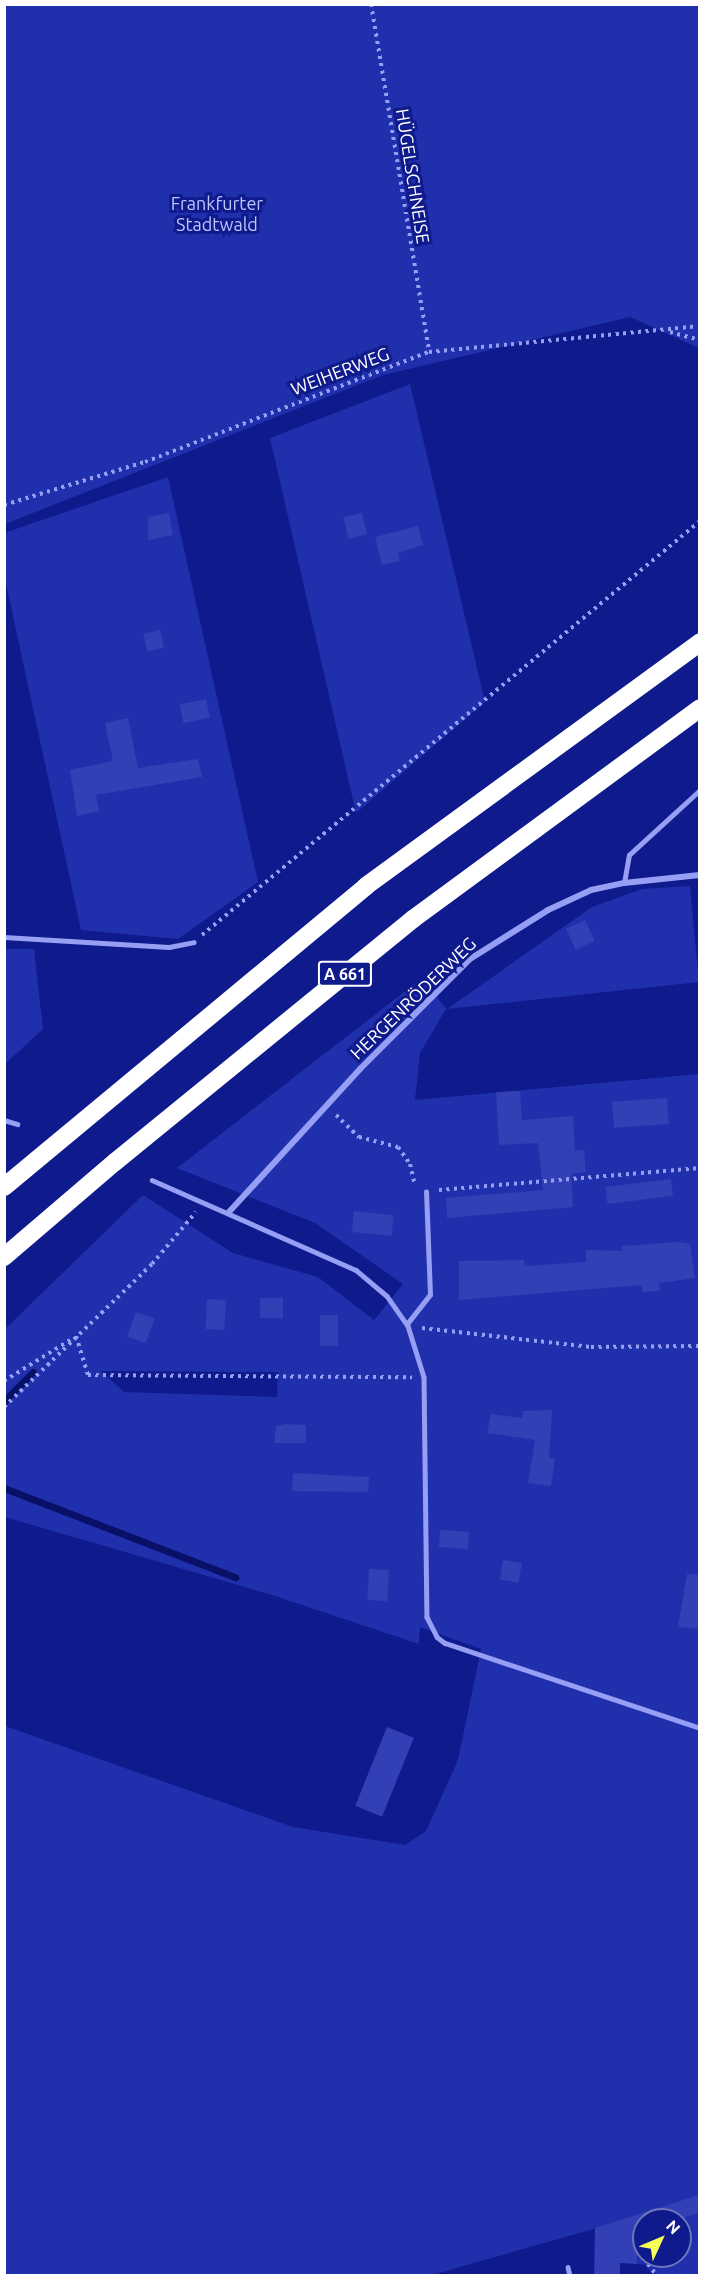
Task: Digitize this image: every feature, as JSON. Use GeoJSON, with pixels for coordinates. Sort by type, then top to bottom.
{"type":"FeatureCollection","features":[{"type":"Feature","properties":{"kind":"highway","name":"A 661"},"geometry":{"type":"LineString","coordinates":[[4,1186],[366,886],[699,642]]}},
{"type":"Feature","properties":{"kind":"highway","name":"A 661"},"geometry":{"type":"LineString","coordinates":[[4,1257],[115,1161],[413,919],[699,708]]}},
{"type":"Feature","properties":{"kind":"street","name":"HERGENRÖDERWEG"},"geometry":{"type":"LineString","coordinates":[[229,1212],[327,1105],[470,959],[548,910],[591,890],[624,883],[699,875]]}},
{"type":"Feature","properties":{"kind":"lane"},"geometry":{"type":"LineString","coordinates":[[624,883],[629,855],[699,790]]}},
{"type":"Feature","properties":{"kind":"lane"},"geometry":{"type":"LineString","coordinates":[[4,937],[169,947],[194,942]]}},
{"type":"Feature","properties":{"kind":"lane"},"geometry":{"type":"LineString","coordinates":[[4,1120],[17,1124]]}},
{"type":"Feature","properties":{"kind":"lane"},"geometry":{"type":"LineString","coordinates":[[152,1180],[229,1212],[356,1270],[387,1296],[407,1325],[424,1377],[426,1617],[437,1637],[445,1643],[699,1728]]}},
{"type":"Feature","properties":{"kind":"lane"},"geometry":{"type":"LineString","coordinates":[[407,1325],[430,1295],[426,1192]]}},
{"type":"Feature","properties":{"kind":"lane"},"geometry":{"type":"LineString","coordinates":[[568,2267],[570,2276]]}},
{"type":"Feature","properties":{"kind":"path","name":"HÜGELSCHNEISE"},"geometry":{"type":"LineString","coordinates":[[371,4],[429,352]]}},
{"type":"Feature","properties":{"kind":"path","name":"WEIHERWEG"},"geometry":{"type":"LineString","coordinates":[[4,505],[145,462],[429,352],[666,331],[699,326]]}},
{"type":"Feature","properties":{"kind":"path"},"geometry":{"type":"LineString","coordinates":[[666,331],[699,340]]}},
{"type":"Feature","properties":{"kind":"path"},"geometry":{"type":"LineString","coordinates":[[194,942],[699,521]]}},
{"type":"Feature","properties":{"kind":"path"},"geometry":{"type":"LineString","coordinates":[[327,1105],[359,1137],[398,1147],[410,1164],[415,1185],[426,1192],[699,1168]]}},
{"type":"Feature","properties":{"kind":"path"},"geometry":{"type":"LineString","coordinates":[[4,1407],[152,1264],[204,1202]]}},
{"type":"Feature","properties":{"kind":"path"},"geometry":{"type":"LineString","coordinates":[[407,1325],[591,1347],[699,1346]]}},
{"type":"Feature","properties":{"kind":"path"},"geometry":{"type":"LineString","coordinates":[[76,1336],[88,1375],[424,1377]]}},
{"type":"Feature","properties":{"kind":"path"},"geometry":{"type":"LineString","coordinates":[[4,1381],[76,1336]]}},
{"type":"Feature","properties":{"kind":"green space","name":"Frankfurter Stadtwald"},"geometry":{"type":"Polygon","coordinates":[[[4,5],[699,5],[699,348],[630,317],[383,375],[5,524],[4,5]]]}},
{"type":"Feature","properties":{"kind":"green space"},"geometry":{"type":"Polygon","coordinates":[[[410,384],[485,702],[356,813],[270,438],[410,384]]]}},
{"type":"Feature","properties":{"kind":"green space"},"geometry":{"type":"Polygon","coordinates":[[[168,477],[258,882],[178,939],[81,930],[5,579],[4,533],[168,477]]]}},
{"type":"Feature","properties":{"kind":"green space"},"geometry":{"type":"Polygon","coordinates":[[[690,886],[699,982],[447,1009],[592,907],[642,889],[690,886]]]}},
{"type":"Feature","properties":{"kind":"green space"},"geometry":{"type":"Polygon","coordinates":[[[5,949],[34,949],[43,1029],[5,1064],[5,949]]]}},
{"type":"Feature","properties":{"kind":"green space"},"geometry":{"type":"Polygon","coordinates":[[[421,979],[447,1009],[420,1053],[415,1100],[699,1074],[699,2199],[667,2208],[632,2208],[632,2218],[432,2275],[5,2275],[5,1726],[293,1827],[405,1845],[426,1831],[458,1760],[481,1649],[420,1627],[419,1644],[272,1595],[5,1517],[5,1329],[143,1195],[233,1253],[318,1277],[374,1320],[403,1284],[315,1223],[177,1168],[421,979]],[[101,1371],[124,1392],[277,1397],[278,1372],[101,1371]]]}},
{"type":"Feature","properties":{"kind":"green space"},"geometry":{"type":"Polygon","coordinates":[[[699,2213],[699,2275],[653,2275],[647,2268],[692,2268],[692,2215],[699,2213]]]}},
{"type":"Feature","properties":{"kind":"building"},"geometry":{"type":"Polygon","coordinates":[[[169,513],[173,535],[148,540],[148,517],[169,513]]]}},
{"type":"Feature","properties":{"kind":"building"},"geometry":{"type":"Polygon","coordinates":[[[362,513],[367,534],[348,539],[343,517],[362,513]]]}},
{"type":"Feature","properties":{"kind":"building"},"geometry":{"type":"Polygon","coordinates":[[[418,526],[423,545],[398,553],[400,561],[382,565],[375,537],[418,526]]]}},
{"type":"Feature","properties":{"kind":"building"},"geometry":{"type":"Polygon","coordinates":[[[160,630],[164,648],[147,651],[143,634],[160,630]]]}},
{"type":"Feature","properties":{"kind":"building"},"geometry":{"type":"Polygon","coordinates":[[[206,699],[210,718],[184,723],[180,705],[206,699]]]}},
{"type":"Feature","properties":{"kind":"building"},"geometry":{"type":"Polygon","coordinates":[[[128,718],[138,768],[198,759],[202,777],[96,795],[99,811],[77,816],[70,770],[113,761],[105,723],[128,718]]]}},
{"type":"Feature","properties":{"kind":"building"},"geometry":{"type":"Polygon","coordinates":[[[585,920],[595,941],[576,950],[566,929],[585,920]]]}},
{"type":"Feature","properties":{"kind":"building"},"geometry":{"type":"Polygon","coordinates":[[[520,1091],[522,1120],[573,1116],[575,1151],[584,1150],[586,1172],[571,1174],[573,1207],[447,1218],[446,1198],[543,1190],[538,1143],[499,1145],[496,1092],[520,1091]]]}},
{"type":"Feature","properties":{"kind":"building"},"geometry":{"type":"Polygon","coordinates":[[[667,1098],[669,1124],[614,1128],[612,1102],[667,1098]]]}},
{"type":"Feature","properties":{"kind":"building"},"geometry":{"type":"Polygon","coordinates":[[[671,1179],[673,1196],[608,1204],[605,1187],[671,1179]]]}},
{"type":"Feature","properties":{"kind":"building"},"geometry":{"type":"Polygon","coordinates":[[[354,1211],[394,1215],[392,1236],[352,1232],[354,1211]]]}},
{"type":"Feature","properties":{"kind":"building"},"geometry":{"type":"Polygon","coordinates":[[[680,1242],[690,1244],[695,1278],[659,1283],[660,1291],[642,1292],[642,1285],[459,1300],[459,1261],[524,1260],[525,1266],[586,1262],[586,1250],[622,1251],[622,1246],[680,1242]]]}},
{"type":"Feature","properties":{"kind":"building"},"geometry":{"type":"Polygon","coordinates":[[[260,1298],[283,1298],[283,1318],[260,1318],[260,1298]]]}},
{"type":"Feature","properties":{"kind":"building"},"geometry":{"type":"Polygon","coordinates":[[[207,1299],[226,1300],[224,1330],[205,1329],[207,1299]]]}},
{"type":"Feature","properties":{"kind":"building"},"geometry":{"type":"Polygon","coordinates":[[[136,1312],[155,1319],[146,1343],[127,1336],[136,1312]]]}},
{"type":"Feature","properties":{"kind":"building"},"geometry":{"type":"Polygon","coordinates":[[[320,1315],[338,1315],[338,1346],[320,1346],[320,1315]]]}},
{"type":"Feature","properties":{"kind":"building"},"geometry":{"type":"Polygon","coordinates":[[[552,1410],[549,1458],[555,1459],[551,1486],[528,1483],[535,1440],[487,1433],[491,1414],[522,1418],[523,1411],[552,1410]]]}},
{"type":"Feature","properties":{"kind":"building"},"geometry":{"type":"Polygon","coordinates":[[[306,1425],[306,1443],[274,1443],[276,1426],[306,1425]]]}},
{"type":"Feature","properties":{"kind":"building"},"geometry":{"type":"Polygon","coordinates":[[[293,1473],[369,1477],[368,1492],[292,1491],[293,1473]]]}},
{"type":"Feature","properties":{"kind":"building"},"geometry":{"type":"Polygon","coordinates":[[[440,1530],[469,1532],[468,1549],[439,1547],[440,1530]]]}},
{"type":"Feature","properties":{"kind":"building"},"geometry":{"type":"Polygon","coordinates":[[[503,1560],[522,1563],[519,1583],[500,1580],[503,1560]]]}},
{"type":"Feature","properties":{"kind":"building"},"geometry":{"type":"Polygon","coordinates":[[[369,1569],[389,1570],[387,1601],[367,1600],[369,1569]]]}},
{"type":"Feature","properties":{"kind":"building"},"geometry":{"type":"Polygon","coordinates":[[[687,1574],[699,1575],[699,1629],[678,1627],[687,1574]]]}},
{"type":"Feature","properties":{"kind":"building"},"geometry":{"type":"Polygon","coordinates":[[[387,1727],[414,1738],[382,1817],[355,1806],[387,1727]]]}},
{"type":"Feature","properties":{"kind":"building"},"geometry":{"type":"Polygon","coordinates":[[[699,2195],[699,2213],[692,2215],[692,2208],[658,2208],[699,2195]]]}},
{"type":"Feature","properties":{"kind":"building"},"geometry":{"type":"Polygon","coordinates":[[[632,2216],[632,2264],[620,2263],[620,2276],[594,2276],[595,2228],[632,2216]]]}},
{"type":"Feature","properties":{"kind":"waterway"},"geometry":{"type":"LineString","coordinates":[[4,1401],[33,1372]]}},
{"type":"Feature","properties":{"kind":"waterway"},"geometry":{"type":"LineString","coordinates":[[4,1488],[235,1577]]}}]}
